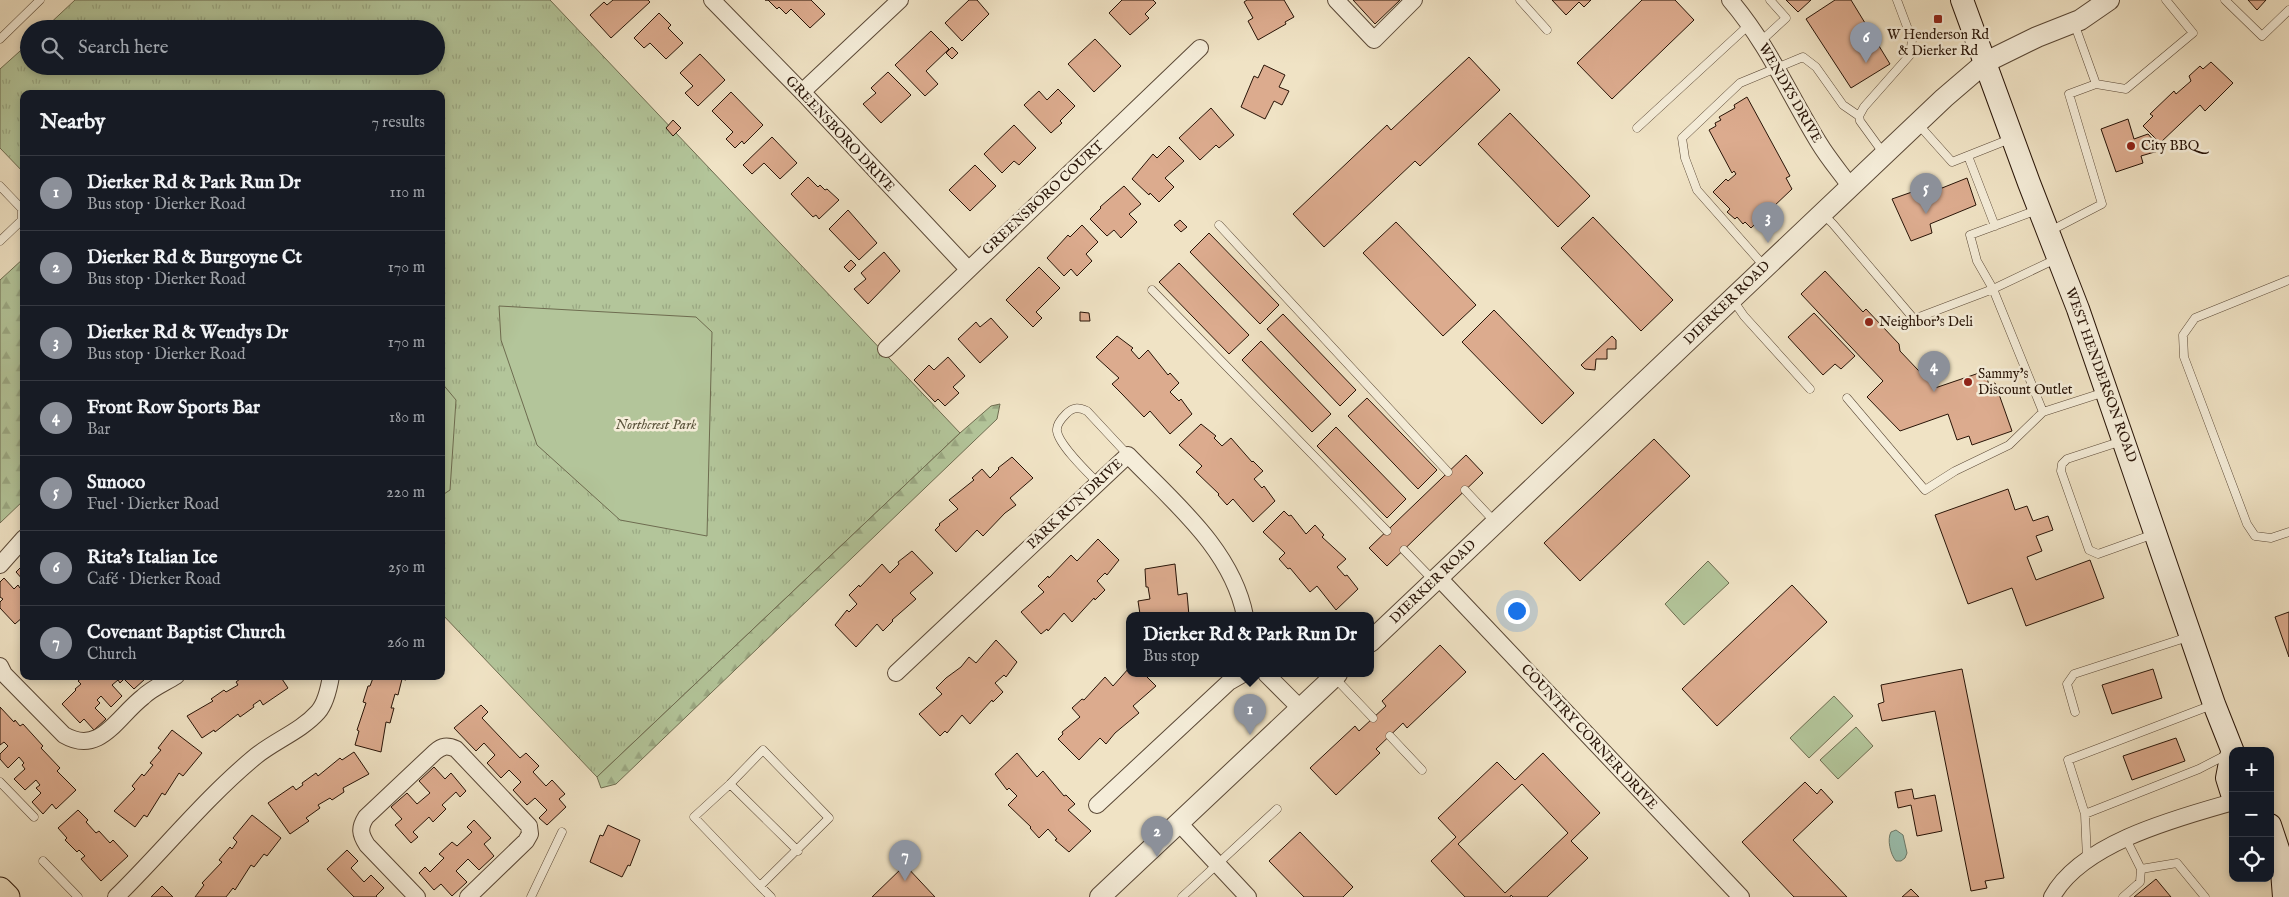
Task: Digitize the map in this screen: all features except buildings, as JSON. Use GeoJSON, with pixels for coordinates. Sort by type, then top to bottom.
{"type":"FeatureCollection","features":[{"type":"Feature","properties":{"kind":"main road","name":"WEST HENDERSON ROAD"},"geometry":{"type":"LineString","coordinates":[[1962,0],[2125,440],[2230,747]]}},
{"type":"Feature","properties":{"kind":"main road"},"geometry":{"type":"LineString","coordinates":[[2229,768],[2227,778],[2229,784]]}},
{"type":"Feature","properties":{"kind":"main road"},"geometry":{"type":"LineString","coordinates":[[2274,837],[2281,858],[2285,895]]}},
{"type":"Feature","properties":{"kind":"main road"},"geometry":{"type":"LineString","coordinates":[[2270,882],[2285,895]]}},
{"type":"Feature","properties":{"kind":"main road"},"geometry":{"type":"LineString","coordinates":[[0,890],[7,897]]}},
{"type":"Feature","properties":{"kind":"street","name":"GREENSBORO DRIVE"},"geometry":{"type":"LineString","coordinates":[[712,0],[802,92],[968,269]]}},
{"type":"Feature","properties":{"kind":"street"},"geometry":{"type":"LineString","coordinates":[[802,92],[900,0]]}},
{"type":"Feature","properties":{"kind":"street"},"geometry":{"type":"LineString","coordinates":[[1336,0],[1374,40],[1414,0]]}},
{"type":"Feature","properties":{"kind":"street","name":"WENDYS DRIVE"},"geometry":{"type":"LineString","coordinates":[[1730,0],[1761,40],[1819,144],[1850,186]]}},
{"type":"Feature","properties":{"kind":"street","name":"DIERKER ROAD"},"geometry":{"type":"LineString","coordinates":[[1374,638],[1821,213],[1917,123],[1986,62],[2037,37],[2074,22],[2109,0]]}},
{"type":"Feature","properties":{"kind":"street","name":"GREENSBORO COURT"},"geometry":{"type":"LineString","coordinates":[[886,348],[1200,48]]}},
{"type":"Feature","properties":{"kind":"street","name":"PARK RUN DRIVE"},"geometry":{"type":"LineString","coordinates":[[896,673],[1128,454],[1215,547],[1235,583],[1244,612]]}},
{"type":"Feature","properties":{"kind":"street"},"geometry":{"type":"LineString","coordinates":[[0,565],[20,542]]}},
{"type":"Feature","properties":{"kind":"street","name":"COUNTRY CORNER DRIVE"},"geometry":{"type":"LineString","coordinates":[[1436,579],[1741,897]]}},
{"type":"Feature","properties":{"kind":"street"},"geometry":{"type":"LineString","coordinates":[[1,672],[64,736],[76,742],[90,742],[102,736],[143,696],[169,680]]}},
{"type":"Feature","properties":{"kind":"street"},"geometry":{"type":"LineString","coordinates":[[1097,805],[1229,682],[1238,677]]}},
{"type":"Feature","properties":{"kind":"street"},"geometry":{"type":"LineString","coordinates":[[1269,677],[1300,708]]}},
{"type":"Feature","properties":{"kind":"street"},"geometry":{"type":"LineString","coordinates":[[1100,897],[1333,677]]}},
{"type":"Feature","properties":{"kind":"street"},"geometry":{"type":"LineString","coordinates":[[116,897],[154,860],[205,803],[257,756],[305,724],[320,710],[328,692],[330,680]]}},
{"type":"Feature","properties":{"kind":"street"},"geometry":{"type":"LineString","coordinates":[[417,897],[367,845],[361,836],[361,826],[366,817],[435,752],[441,747],[449,746],[456,749],[529,826],[530,834],[526,841],[468,897]]}},
{"type":"Feature","properties":{"kind":"street"},"geometry":{"type":"LineString","coordinates":[[2052,897],[2087,859],[2144,830],[2229,803]]}},
{"type":"Feature","properties":{"kind":"street"},"geometry":{"type":"LineString","coordinates":[[1178,822],[1248,897]]}},
{"type":"Feature","properties":{"kind":"lane"},"geometry":{"type":"LineString","coordinates":[[0,39],[40,0]]}},
{"type":"Feature","properties":{"kind":"lane"},"geometry":{"type":"LineString","coordinates":[[1520,0],[1548,30]]}},
{"type":"Feature","properties":{"kind":"lane"},"geometry":{"type":"LineString","coordinates":[[1761,40],[1786,18],[1770,0]]}},
{"type":"Feature","properties":{"kind":"lane"},"geometry":{"type":"LineString","coordinates":[[1859,116],[1864,107],[1910,55],[1912,40],[1898,0]]}},
{"type":"Feature","properties":{"kind":"lane"},"geometry":{"type":"LineString","coordinates":[[2048,232],[2102,204],[2069,94],[2096,84],[2126,89],[2193,33],[2166,0]]}},
{"type":"Feature","properties":{"kind":"lane"},"geometry":{"type":"LineString","coordinates":[[2224,0],[2262,36],[2289,10]]}},
{"type":"Feature","properties":{"kind":"lane"},"geometry":{"type":"LineString","coordinates":[[2074,22],[2096,84]]}},
{"type":"Feature","properties":{"kind":"lane"},"geometry":{"type":"LineString","coordinates":[[1637,128],[1750,24]]}},
{"type":"Feature","properties":{"kind":"lane"},"geometry":{"type":"LineString","coordinates":[[1765,267],[1697,190],[1685,158],[1682,138],[1740,83],[1777,66],[1803,57],[1816,67],[1843,104],[1859,116],[1860,121],[1884,154]]}},
{"type":"Feature","properties":{"kind":"lane"},"geometry":{"type":"LineString","coordinates":[[1917,123],[1952,162],[2013,138]]}},
{"type":"Feature","properties":{"kind":"lane"},"geometry":{"type":"LineString","coordinates":[[1968,156],[1995,226]]}},
{"type":"Feature","properties":{"kind":"lane"},"geometry":{"type":"LineString","coordinates":[[0,186],[20,207]]}},
{"type":"Feature","properties":{"kind":"lane"},"geometry":{"type":"LineString","coordinates":[[2039,209],[1970,235],[1976,261],[1993,289],[2043,412]]}},
{"type":"Feature","properties":{"kind":"lane"},"geometry":{"type":"LineString","coordinates":[[1821,213],[1834,224],[1914,319],[1993,289],[2058,258]]}},
{"type":"Feature","properties":{"kind":"lane"},"geometry":{"type":"LineString","coordinates":[[0,241],[20,222]]}},
{"type":"Feature","properties":{"kind":"lane"},"geometry":{"type":"LineString","coordinates":[[1219,225],[1448,472]]}},
{"type":"Feature","properties":{"kind":"lane"},"geometry":{"type":"LineString","coordinates":[[2289,280],[2194,318],[2183,335],[2184,357],[2247,524],[2255,536],[2271,538],[2289,532]]}},
{"type":"Feature","properties":{"kind":"lane"},"geometry":{"type":"LineString","coordinates":[[1152,290],[1387,531]]}},
{"type":"Feature","properties":{"kind":"lane"},"geometry":{"type":"LineString","coordinates":[[1732,298],[1744,316],[1810,389]]}},
{"type":"Feature","properties":{"kind":"lane"},"geometry":{"type":"LineString","coordinates":[[1847,398],[1925,490],[1955,471],[2008,445],[2043,412],[2107,392]]}},
{"type":"Feature","properties":{"kind":"lane"},"geometry":{"type":"LineString","coordinates":[[1098,483],[1062,442],[1057,431],[1058,425],[1071,410],[1079,408],[1087,411],[1128,454]]}},
{"type":"Feature","properties":{"kind":"lane"},"geometry":{"type":"LineString","coordinates":[[2125,440],[2067,459],[2062,464],[2061,472],[2089,550],[2093,554],[2098,554],[2156,533]]}},
{"type":"Feature","properties":{"kind":"lane"},"geometry":{"type":"LineString","coordinates":[[1465,490],[1495,522]]}},
{"type":"Feature","properties":{"kind":"lane"},"geometry":{"type":"LineString","coordinates":[[1404,550],[1436,579]]}},
{"type":"Feature","properties":{"kind":"lane"},"geometry":{"type":"LineString","coordinates":[[2076,712],[2067,684],[2074,674],[2192,636]]}},
{"type":"Feature","properties":{"kind":"lane"},"geometry":{"type":"LineString","coordinates":[[1337,677],[1373,718]]}},
{"type":"Feature","properties":{"kind":"lane"},"geometry":{"type":"LineString","coordinates":[[2087,859],[2085,814],[2068,760],[2214,704]]}},
{"type":"Feature","properties":{"kind":"lane"},"geometry":{"type":"LineString","coordinates":[[1390,736],[1422,770]]}},
{"type":"Feature","properties":{"kind":"lane"},"geometry":{"type":"LineString","coordinates":[[760,886],[798,851],[829,818],[763,750],[694,817],[760,886],[771,897]]}},
{"type":"Feature","properties":{"kind":"lane"},"geometry":{"type":"LineString","coordinates":[[2085,814],[2199,769],[2229,754]]}},
{"type":"Feature","properties":{"kind":"lane"},"geometry":{"type":"LineString","coordinates":[[0,782],[34,817]]}},
{"type":"Feature","properties":{"kind":"lane"},"geometry":{"type":"LineString","coordinates":[[730,784],[798,851]]}},
{"type":"Feature","properties":{"kind":"lane"},"geometry":{"type":"LineString","coordinates":[[1182,897],[1278,809]]}},
{"type":"Feature","properties":{"kind":"lane"},"geometry":{"type":"LineString","coordinates":[[531,897],[562,832]]}},
{"type":"Feature","properties":{"kind":"lane"},"geometry":{"type":"LineString","coordinates":[[2123,897],[2140,882],[2140,869],[2126,839]]}},
{"type":"Feature","properties":{"kind":"lane"},"geometry":{"type":"LineString","coordinates":[[43,861],[78,897]]}},
{"type":"Feature","properties":{"kind":"lane"},"geometry":{"type":"LineString","coordinates":[[2140,869],[2177,863],[2205,897]]}},
{"type":"Feature","properties":{"kind":"green space","name":"Northcrest Park"},"geometry":{"type":"Polygon","coordinates":[[[75,0],[550,0],[960,433],[597,777],[445,617],[445,90],[20,90],[20,169],[0,148],[0,69],[20,51],[20,75],[445,75],[445,20],[54,20],[75,0]]]}},
{"type":"Feature","properties":{"kind":"green space"},"geometry":{"type":"Polygon","coordinates":[[[20,262],[20,504],[0,523],[0,280],[20,262]]]}},
{"type":"Feature","properties":{"kind":"green space"},"geometry":{"type":"Polygon","coordinates":[[[499,306],[696,317],[712,332],[707,536],[620,520],[537,445],[501,340],[499,306]]]}},
{"type":"Feature","properties":{"kind":"green space"},"geometry":{"type":"Polygon","coordinates":[[[445,387],[456,400],[450,490],[445,493],[445,387]]]}},
{"type":"Feature","properties":{"kind":"green space"},"geometry":{"type":"Polygon","coordinates":[[[1000,404],[997,419],[616,784],[601,788],[597,777],[960,433],[991,406],[1000,404]]]}},
{"type":"Feature","properties":{"kind":"green space"},"geometry":{"type":"Polygon","coordinates":[[[1708,561],[1729,583],[1684,625],[1665,604],[1708,561]]]}},
{"type":"Feature","properties":{"kind":"green space"},"geometry":{"type":"Polygon","coordinates":[[[1834,696],[1853,716],[1809,758],[1790,738],[1834,696]]]}},
{"type":"Feature","properties":{"kind":"green space"},"geometry":{"type":"Polygon","coordinates":[[[1856,727],[1873,746],[1838,779],[1820,760],[1856,727]]]}},
{"type":"Feature","properties":{"kind":"shaded area"},"geometry":{"type":"Polygon","coordinates":[[[1896,830],[1903,835],[1907,853],[1901,861],[1896,861],[1890,847],[1889,838],[1891,832],[1896,830]]]}},
{"type":"Feature","properties":{"kind":"place","name":"W Henderson Rd & Dierker Rd"},"geometry":{"type":"Point","coordinates":[1938,19]}},
{"type":"Feature","properties":{"kind":"place","name":"Rita's Italian Ice"},"geometry":{"type":"Point","coordinates":[1866,63]}},
{"type":"Feature","properties":{"kind":"place","name":"City BBQ"},"geometry":{"type":"Point","coordinates":[2131,146]}},
{"type":"Feature","properties":{"kind":"place","name":"Sunoco"},"geometry":{"type":"Point","coordinates":[1926,214]}},
{"type":"Feature","properties":{"kind":"place","name":"Dierker Rd & Wendys Dr"},"geometry":{"type":"Point","coordinates":[1768,243]}},
{"type":"Feature","properties":{"kind":"place","name":"Neighbor's Deli"},"geometry":{"type":"Point","coordinates":[1869,322]}},
{"type":"Feature","properties":{"kind":"place","name":"Sammy's Discount Outlet"},"geometry":{"type":"Point","coordinates":[1968,382]}},
{"type":"Feature","properties":{"kind":"place","name":"Front Row Sports Bar"},"geometry":{"type":"Point","coordinates":[1934,392]}},
{"type":"Feature","properties":{"kind":"place","name":"Dierker Rd & Park Run Dr"},"geometry":{"type":"Point","coordinates":[1250,735]}},
{"type":"Feature","properties":{"kind":"place","name":"Dierker Rd & Burgoyne Ct"},"geometry":{"type":"Point","coordinates":[1157,857]}},
{"type":"Feature","properties":{"kind":"place","name":"Covenant Baptist Church"},"geometry":{"type":"Point","coordinates":[905,881]}}]}
